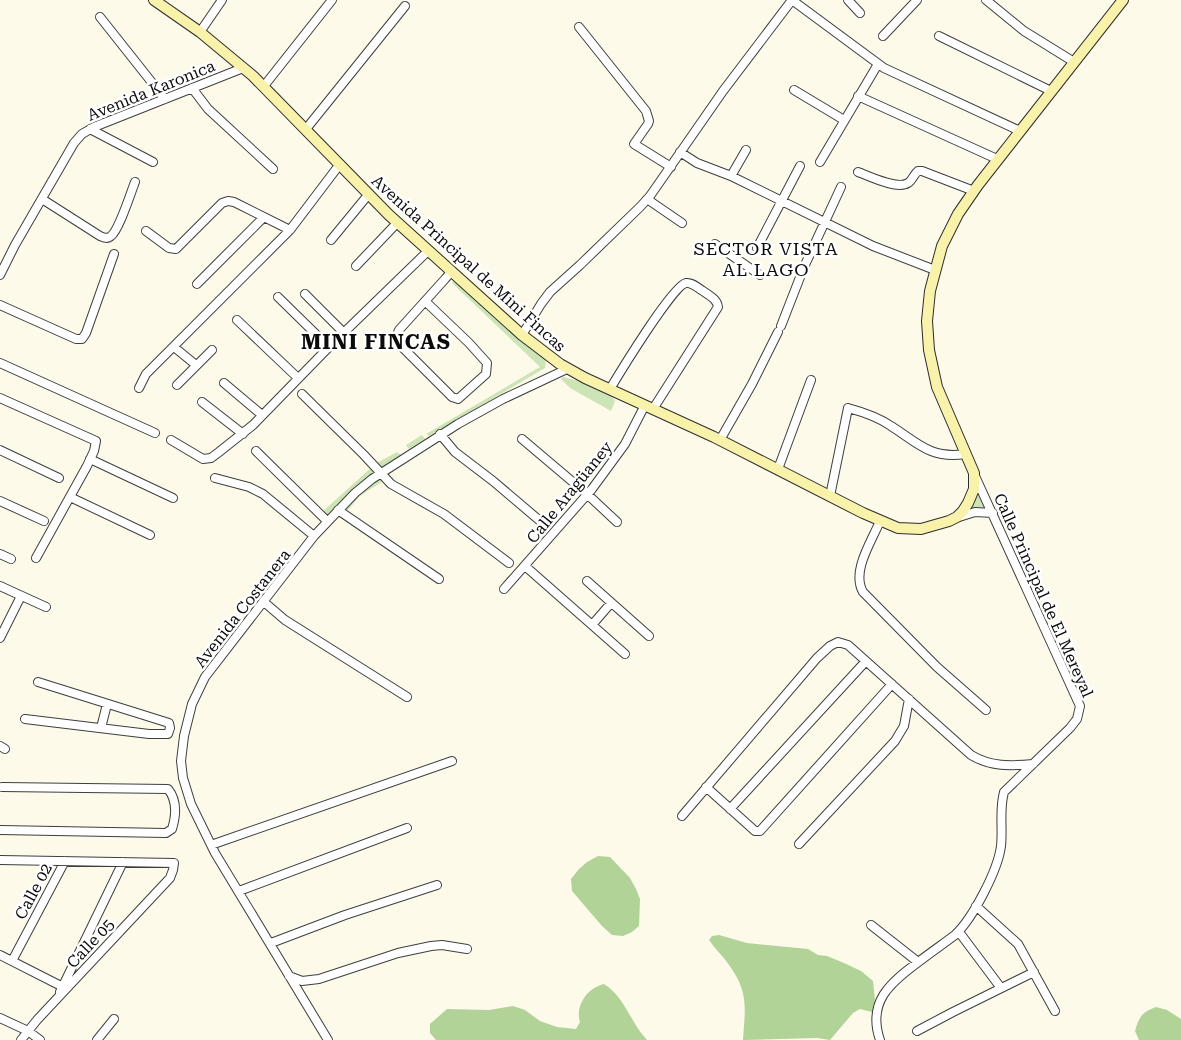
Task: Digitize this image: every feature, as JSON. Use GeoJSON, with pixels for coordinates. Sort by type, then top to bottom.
{"type":"FeatureCollection","features":[{"type":"Feature","properties":{"kind":"street","name":"Avenida Principal de Mini Fincas"},"geometry":{"type":"LineString","coordinates":[[154,0],[200,32],[264,86],[397,223],[522,335],[568,369],[720,440],[880,521],[898,528],[914,530],[941,525],[957,517]]}},
{"type":"Feature","properties":{"kind":"street"},"geometry":{"type":"LineString","coordinates":[[200,32],[222,0]]}},
{"type":"Feature","properties":{"kind":"street"},"geometry":{"type":"LineString","coordinates":[[264,86],[332,0]]}},
{"type":"Feature","properties":{"kind":"street"},"geometry":{"type":"LineString","coordinates":[[522,335],[550,292],[588,258],[647,199],[723,91],[792,0],[878,64],[906,79],[1020,131]]}},
{"type":"Feature","properties":{"kind":"street"},"geometry":{"type":"LineString","coordinates":[[848,0],[860,13]]}},
{"type":"Feature","properties":{"kind":"street"},"geometry":{"type":"LineString","coordinates":[[882,36],[916,0]]}},
{"type":"Feature","properties":{"kind":"street"},"geometry":{"type":"LineString","coordinates":[[957,517],[973,494],[974,473],[940,398],[930,360],[927,330],[928,310],[935,270],[942,246],[950,229],[974,191],[1123,0]]}},
{"type":"Feature","properties":{"kind":"street"},"geometry":{"type":"LineString","coordinates":[[988,1],[1024,31],[1074,62]]}},
{"type":"Feature","properties":{"kind":"street"},"geometry":{"type":"LineString","coordinates":[[306,129],[405,6]]}},
{"type":"Feature","properties":{"kind":"street"},"geometry":{"type":"LineString","coordinates":[[100,17],[164,100]]}},
{"type":"Feature","properties":{"kind":"street"},"geometry":{"type":"LineString","coordinates":[[579,27],[646,111],[648,124],[634,144],[671,167]]}},
{"type":"Feature","properties":{"kind":"street"},"geometry":{"type":"LineString","coordinates":[[939,36],[1051,90]]}},
{"type":"Feature","properties":{"kind":"street"},"geometry":{"type":"LineString","coordinates":[[820,162],[878,64]]}},
{"type":"Feature","properties":{"kind":"street","name":"Avenida Karonica"},"geometry":{"type":"LineString","coordinates":[[0,275],[74,143],[82,134],[90,129],[243,68]]}},
{"type":"Feature","properties":{"kind":"street"},"geometry":{"type":"LineString","coordinates":[[192,88],[208,110],[273,169]]}},
{"type":"Feature","properties":{"kind":"street"},"geometry":{"type":"LineString","coordinates":[[794,90],[844,120]]}},
{"type":"Feature","properties":{"kind":"street"},"geometry":{"type":"LineString","coordinates":[[858,96],[997,160]]}},
{"type":"Feature","properties":{"kind":"street"},"geometry":{"type":"LineString","coordinates":[[90,129],[153,162]]}},
{"type":"Feature","properties":{"kind":"street"},"geometry":{"type":"LineString","coordinates":[[731,176],[746,150]]}},
{"type":"Feature","properties":{"kind":"street"},"geometry":{"type":"LineString","coordinates":[[680,152],[697,163],[731,176],[873,246],[935,270]]}},
{"type":"Feature","properties":{"kind":"street"},"geometry":{"type":"LineString","coordinates":[[140,388],[146,374],[290,230],[340,164]]}},
{"type":"Feature","properties":{"kind":"street"},"geometry":{"type":"LineString","coordinates":[[757,248],[800,166]]}},
{"type":"Feature","properties":{"kind":"street"},"geometry":{"type":"LineString","coordinates":[[858,172],[903,185],[911,180],[918,171],[922,171],[974,191]]}},
{"type":"Feature","properties":{"kind":"street"},"geometry":{"type":"LineString","coordinates":[[42,200],[100,236],[107,238],[113,235],[118,227],[135,182]]}},
{"type":"Feature","properties":{"kind":"street"},"geometry":{"type":"LineString","coordinates":[[720,440],[756,377],[780,329],[804,267],[841,187]]}},
{"type":"Feature","properties":{"kind":"street"},"geometry":{"type":"LineString","coordinates":[[331,240],[368,194]]}},
{"type":"Feature","properties":{"kind":"street"},"geometry":{"type":"LineString","coordinates":[[647,199],[682,222]]}},
{"type":"Feature","properties":{"kind":"street"},"geometry":{"type":"LineString","coordinates":[[146,231],[169,248],[176,248],[222,203],[228,201],[234,202],[290,230]]}},
{"type":"Feature","properties":{"kind":"street"},"geometry":{"type":"LineString","coordinates":[[197,284],[264,217]]}},
{"type":"Feature","properties":{"kind":"street"},"geometry":{"type":"LineString","coordinates":[[356,266],[397,223]]}},
{"type":"Feature","properties":{"kind":"street"},"geometry":{"type":"LineString","coordinates":[[715,244],[760,275]]}},
{"type":"Feature","properties":{"kind":"street"},"geometry":{"type":"LineString","coordinates":[[171,440],[200,458],[208,459],[220,452],[243,434],[428,250]]}},
{"type":"Feature","properties":{"kind":"street"},"geometry":{"type":"LineString","coordinates":[[0,305],[76,339],[82,339],[86,333],[114,254]]}},
{"type":"Feature","properties":{"kind":"street"},"geometry":{"type":"LineString","coordinates":[[426,300],[487,364],[486,374],[458,399],[452,397],[395,340],[399,330],[451,272]]}},
{"type":"Feature","properties":{"kind":"street","name":"Calle Aragüaney"},"geometry":{"type":"LineString","coordinates":[[504,589],[587,494],[625,444],[718,307],[716,300],[692,283],[682,284],[634,348],[610,389]]}},
{"type":"Feature","properties":{"kind":"street"},"geometry":{"type":"LineString","coordinates":[[305,294],[344,333]]}},
{"type":"Feature","properties":{"kind":"street"},"geometry":{"type":"LineString","coordinates":[[278,297],[329,347]]}},
{"type":"Feature","properties":{"kind":"street"},"geometry":{"type":"LineString","coordinates":[[237,320],[298,378]]}},
{"type":"Feature","properties":{"kind":"street"},"geometry":{"type":"LineString","coordinates":[[174,347],[196,365]]}},
{"type":"Feature","properties":{"kind":"street"},"geometry":{"type":"LineString","coordinates":[[177,386],[212,350]]}},
{"type":"Feature","properties":{"kind":"street"},"geometry":{"type":"LineString","coordinates":[[0,363],[155,433]]}},
{"type":"Feature","properties":{"kind":"street","name":"Avenida Costanera"},"geometry":{"type":"LineString","coordinates":[[328,1040],[211,845],[191,804],[181,770],[182,751],[192,704],[200,686],[314,536],[355,493],[381,473],[440,434],[503,399],[568,369]]}},
{"type":"Feature","properties":{"kind":"street"},"geometry":{"type":"LineString","coordinates":[[778,469],[811,380]]}},
{"type":"Feature","properties":{"kind":"street"},"geometry":{"type":"LineString","coordinates":[[224,382],[262,415]]}},
{"type":"Feature","properties":{"kind":"street"},"geometry":{"type":"LineString","coordinates":[[302,394],[396,488],[444,514],[509,563]]}},
{"type":"Feature","properties":{"kind":"street"},"geometry":{"type":"LineString","coordinates":[[0,398],[94,440],[96,444],[90,459],[36,558]]}},
{"type":"Feature","properties":{"kind":"street"},"geometry":{"type":"LineString","coordinates":[[202,402],[243,434]]}},
{"type":"Feature","properties":{"kind":"street"},"geometry":{"type":"LineString","coordinates":[[830,496],[848,408],[875,416],[933,453],[949,456],[965,454]]}},
{"type":"Feature","properties":{"kind":"street"},"geometry":{"type":"LineString","coordinates":[[440,434],[454,452],[493,481],[546,526]]}},
{"type":"Feature","properties":{"kind":"street"},"geometry":{"type":"LineString","coordinates":[[522,439],[617,522]]}},
{"type":"Feature","properties":{"kind":"street"},"geometry":{"type":"LineString","coordinates":[[0,450],[59,478]]}},
{"type":"Feature","properties":{"kind":"street"},"geometry":{"type":"LineString","coordinates":[[256,451],[327,521]]}},
{"type":"Feature","properties":{"kind":"street"},"geometry":{"type":"LineString","coordinates":[[90,459],[173,498]]}},
{"type":"Feature","properties":{"kind":"street","name":"Calle Principal de El Mereyal"},"geometry":{"type":"LineString","coordinates":[[880,1040],[877,1033],[877,1017],[880,1000],[884,992],[900,976],[959,932],[976,906],[999,856],[1004,792],[1070,728],[1077,719],[1080,706],[974,473]]}},
{"type":"Feature","properties":{"kind":"street"},"geometry":{"type":"LineString","coordinates":[[215,478],[249,487],[258,492],[314,536]]}},
{"type":"Feature","properties":{"kind":"street"},"geometry":{"type":"LineString","coordinates":[[70,496],[150,535]]}},
{"type":"Feature","properties":{"kind":"street"},"geometry":{"type":"LineString","coordinates":[[0,501],[44,521]]}},
{"type":"Feature","properties":{"kind":"street"},"geometry":{"type":"LineString","coordinates":[[338,510],[439,579]]}},
{"type":"Feature","properties":{"kind":"street"},"geometry":{"type":"LineString","coordinates":[[957,517],[976,512],[993,513]]}},
{"type":"Feature","properties":{"kind":"street"},"geometry":{"type":"LineString","coordinates":[[880,521],[860,568],[859,582],[863,592],[937,667],[986,710]]}},
{"type":"Feature","properties":{"kind":"street"},"geometry":{"type":"LineString","coordinates":[[0,554],[11,560]]}},
{"type":"Feature","properties":{"kind":"street"},"geometry":{"type":"LineString","coordinates":[[525,566],[625,654]]}},
{"type":"Feature","properties":{"kind":"street"},"geometry":{"type":"LineString","coordinates":[[587,581],[649,636]]}},
{"type":"Feature","properties":{"kind":"street"},"geometry":{"type":"LineString","coordinates":[[0,586],[46,607]]}},
{"type":"Feature","properties":{"kind":"street"},"geometry":{"type":"LineString","coordinates":[[0,638],[21,596]]}},
{"type":"Feature","properties":{"kind":"street"},"geometry":{"type":"LineString","coordinates":[[264,602],[286,620],[407,697]]}},
{"type":"Feature","properties":{"kind":"street"},"geometry":{"type":"LineString","coordinates":[[592,625],[611,603]]}},
{"type":"Feature","properties":{"kind":"street"},"geometry":{"type":"LineString","coordinates":[[682,816],[825,650],[834,643],[841,642],[848,645],[980,761],[988,764],[1009,766],[1033,764]]}},
{"type":"Feature","properties":{"kind":"street"},"geometry":{"type":"LineString","coordinates":[[730,809],[866,661]]}},
{"type":"Feature","properties":{"kind":"street"},"geometry":{"type":"LineString","coordinates":[[25,719],[161,735],[168,734],[169,723],[38,682]]}},
{"type":"Feature","properties":{"kind":"street"},"geometry":{"type":"LineString","coordinates":[[706,787],[755,831],[760,831],[892,684]]}},
{"type":"Feature","properties":{"kind":"street"},"geometry":{"type":"LineString","coordinates":[[799,844],[894,741],[904,726],[909,699]]}},
{"type":"Feature","properties":{"kind":"street"},"geometry":{"type":"LineString","coordinates":[[101,728],[107,704]]}},
{"type":"Feature","properties":{"kind":"street"},"geometry":{"type":"LineString","coordinates":[[170,728],[186,730]]}},
{"type":"Feature","properties":{"kind":"street"},"geometry":{"type":"LineString","coordinates":[[211,845],[452,761]]}},
{"type":"Feature","properties":{"kind":"street"},"geometry":{"type":"LineString","coordinates":[[0,830],[166,833],[172,829],[175,810],[173,798],[168,789],[2,787]]}},
{"type":"Feature","properties":{"kind":"street"},"geometry":{"type":"LineString","coordinates":[[175,810],[191,804]]}},
{"type":"Feature","properties":{"kind":"street"},"geometry":{"type":"LineString","coordinates":[[239,891],[407,828]]}},
{"type":"Feature","properties":{"kind":"street"},"geometry":{"type":"LineString","coordinates":[[0,860],[123,862],[64,987],[0,955]]}},
{"type":"Feature","properties":{"kind":"street","name":"Calle 02"},"geometry":{"type":"LineString","coordinates":[[12,961],[65,861]]}},
{"type":"Feature","properties":{"kind":"street","name":"Calle 05"},"geometry":{"type":"LineString","coordinates":[[21,1040],[64,987],[170,878],[174,863],[123,862]]}},
{"type":"Feature","properties":{"kind":"street"},"geometry":{"type":"LineString","coordinates":[[271,943],[437,885]]}},
{"type":"Feature","properties":{"kind":"street"},"geometry":{"type":"LineString","coordinates":[[976,906],[1018,944],[1055,1011]]}},
{"type":"Feature","properties":{"kind":"street"},"geometry":{"type":"LineString","coordinates":[[871,925],[918,962]]}},
{"type":"Feature","properties":{"kind":"street"},"geometry":{"type":"LineString","coordinates":[[959,932],[1001,988]]}},
{"type":"Feature","properties":{"kind":"street"},"geometry":{"type":"LineString","coordinates":[[289,976],[302,981],[319,979],[398,954],[431,946],[442,945],[467,949]]}},
{"type":"Feature","properties":{"kind":"street"},"geometry":{"type":"LineString","coordinates":[[917,1031],[1034,972]]}},
{"type":"Feature","properties":{"kind":"street"},"geometry":{"type":"LineString","coordinates":[[0,1018],[28,1031],[40,1040]]}},
{"type":"Feature","properties":{"kind":"street"},"geometry":{"type":"LineString","coordinates":[[97,1040],[114,1019]]}},
{"type":"Feature","properties":{"kind":"green space"},"geometry":{"type":"Polygon","coordinates":[[[455,280],[546,361],[545,368],[429,436],[426,434],[540,367],[452,283],[455,280]]]}},
{"type":"Feature","properties":{"kind":"green space"},"geometry":{"type":"Polygon","coordinates":[[[563,377],[600,389],[612,396],[615,401],[611,411],[570,388],[561,379],[563,377]]]}},
{"type":"Feature","properties":{"kind":"green space"},"geometry":{"type":"Polygon","coordinates":[[[422,435],[425,439],[409,449],[406,445],[422,435]]]}},
{"type":"Feature","properties":{"kind":"green space"},"geometry":{"type":"Polygon","coordinates":[[[397,452],[401,455],[381,468],[377,463],[397,452]]]}},
{"type":"Feature","properties":{"kind":"green space"},"geometry":{"type":"Polygon","coordinates":[[[373,466],[377,471],[326,517],[321,513],[373,466]]]}},
{"type":"Feature","properties":{"kind":"green space"},"geometry":{"type":"Polygon","coordinates":[[[379,477],[383,481],[360,496],[347,511],[344,509],[357,494],[379,477]]]}},
{"type":"Feature","properties":{"kind":"green space"},"geometry":{"type":"Polygon","coordinates":[[[974,484],[993,513],[963,511],[974,484]]]}},
{"type":"Feature","properties":{"kind":"green space"},"geometry":{"type":"Polygon","coordinates":[[[598,856],[610,857],[630,878],[640,899],[639,926],[623,936],[612,935],[572,891],[571,879],[587,862],[598,856]]]}},
{"type":"Feature","properties":{"kind":"green space"},"geometry":{"type":"Polygon","coordinates":[[[719,935],[747,943],[808,949],[818,955],[827,956],[861,971],[873,981],[875,1000],[872,1012],[860,1009],[853,1013],[830,1040],[817,1038],[743,1040],[743,992],[729,965],[709,940],[712,936],[719,935]]]}},
{"type":"Feature","properties":{"kind":"green space"},"geometry":{"type":"Polygon","coordinates":[[[604,984],[617,996],[647,1040],[436,1040],[430,1033],[430,1024],[447,1009],[489,1010],[513,1006],[525,1010],[540,1021],[557,1027],[576,1029],[580,1022],[579,1010],[584,998],[592,989],[604,984]]]}},
{"type":"Feature","properties":{"kind":"green space"},"geometry":{"type":"Polygon","coordinates":[[[1156,1007],[1167,1010],[1181,1019],[1181,1040],[1139,1040],[1135,1031],[1140,1019],[1144,1013],[1156,1007]]]}},
{"type":"Feature","properties":{"kind":"district","name":"SECTOR VISTA AL LAGO"},"geometry":{"type":"Point","coordinates":[766,259]}},
{"type":"Feature","properties":{"kind":"district","name":"MINI FINCAS"},"geometry":{"type":"Point","coordinates":[376,342]}}]}
